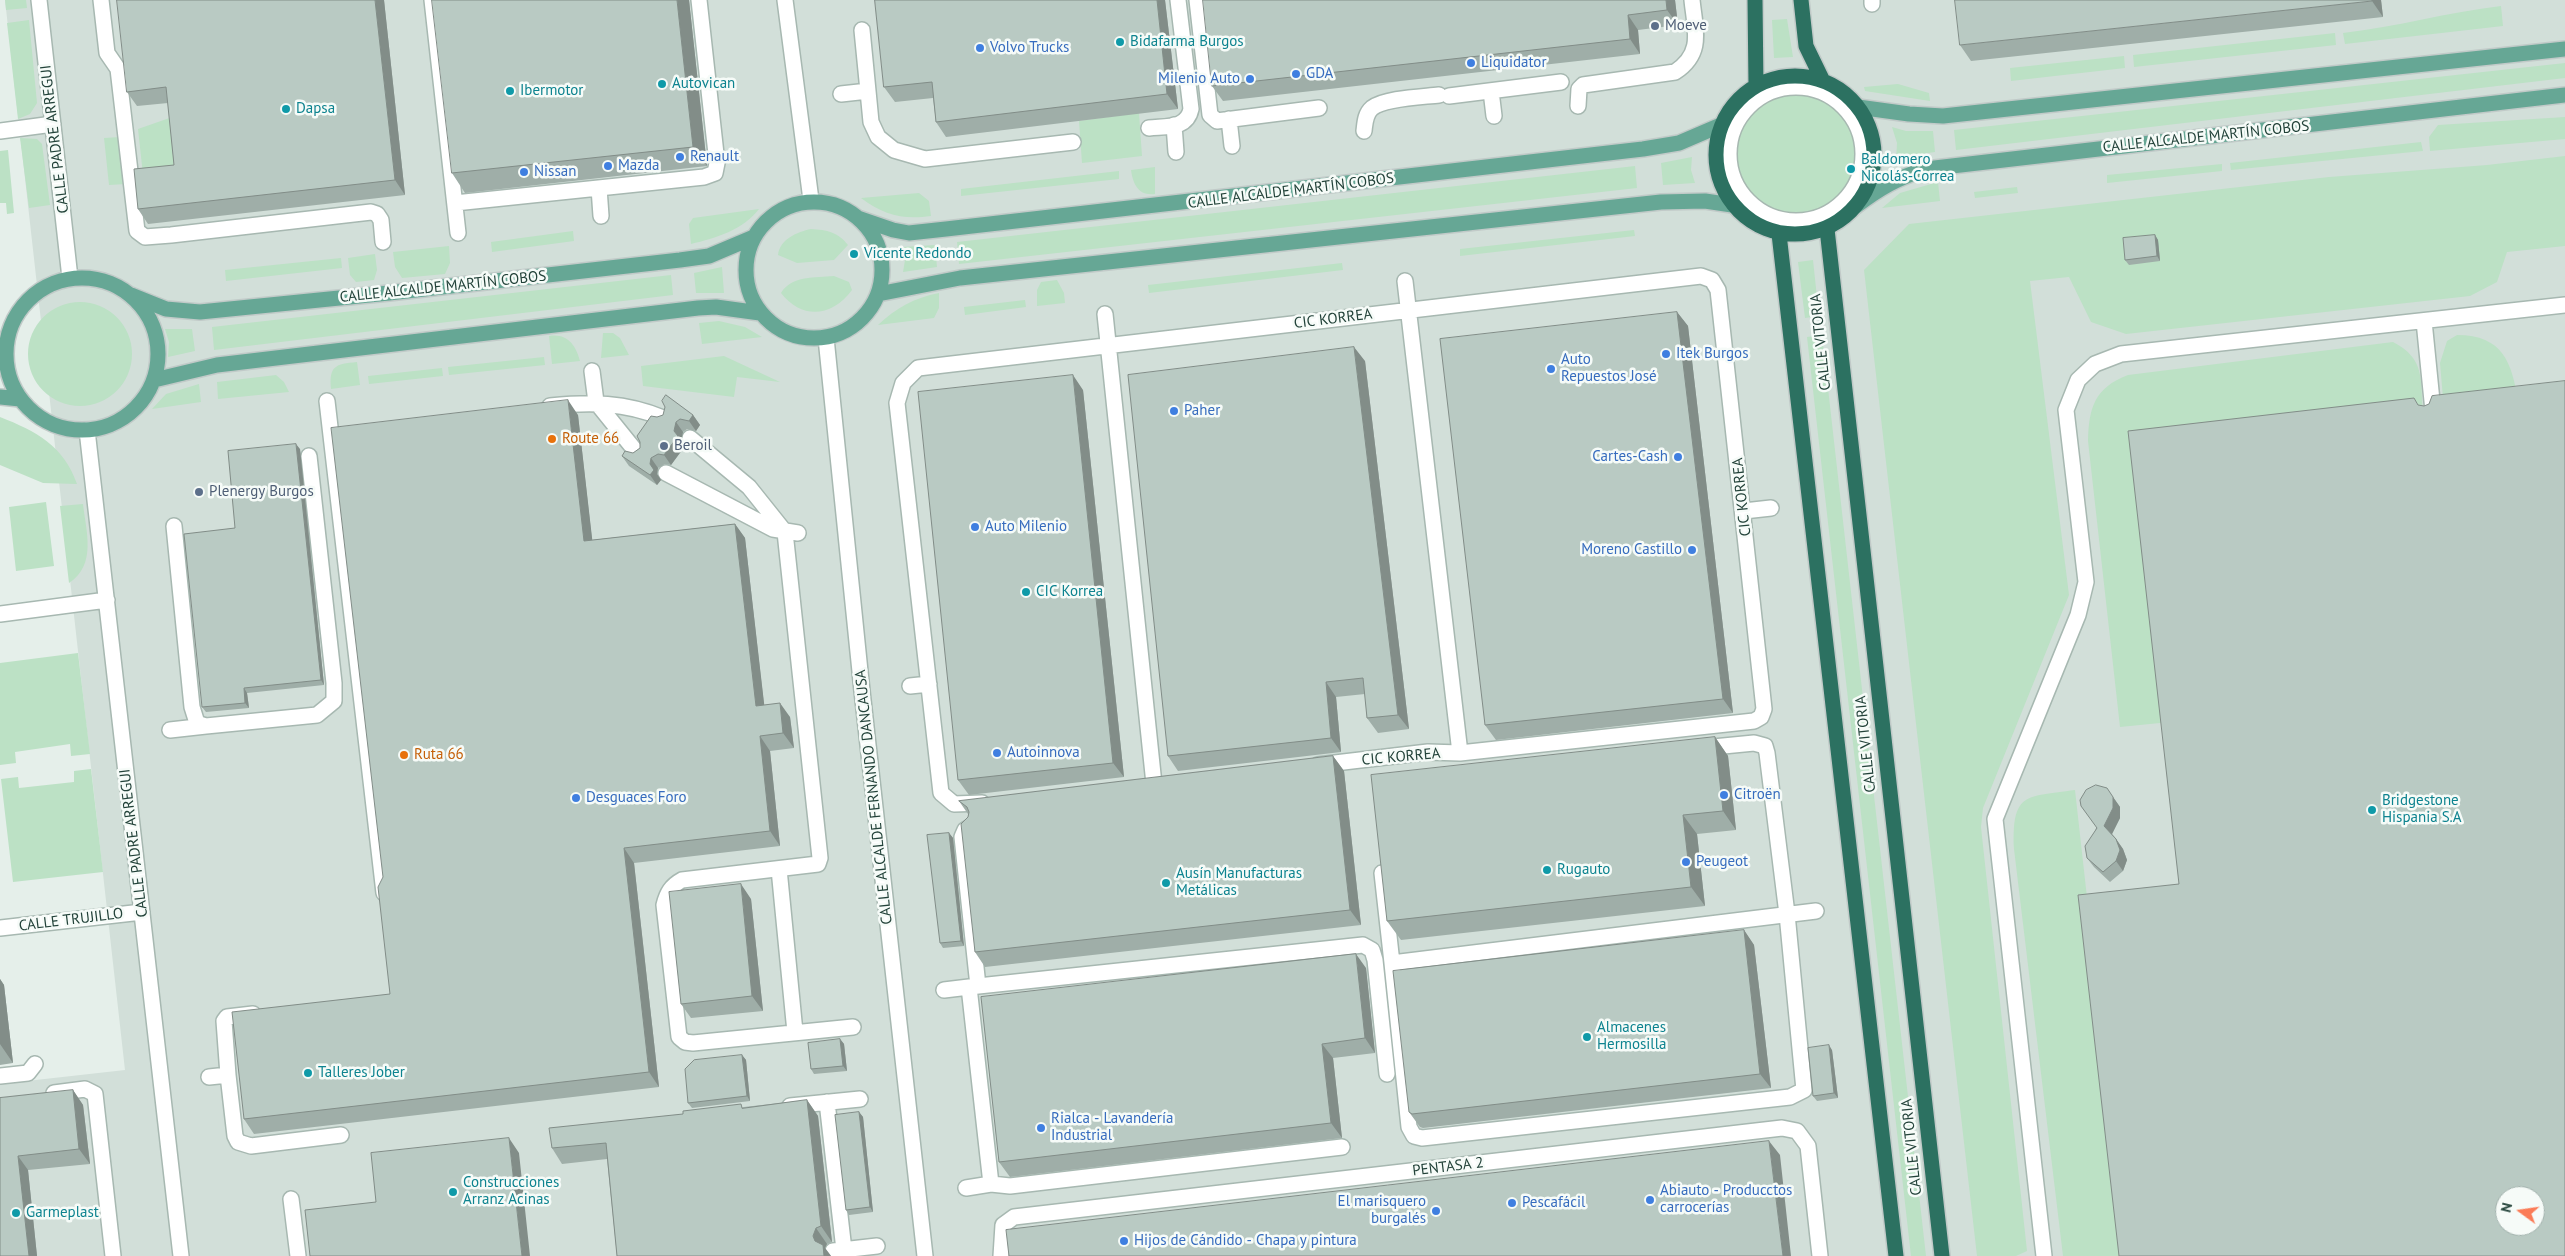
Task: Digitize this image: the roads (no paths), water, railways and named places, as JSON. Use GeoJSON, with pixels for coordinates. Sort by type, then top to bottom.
{"type":"FeatureCollection","features":[{"type":"Feature","properties":{"kind":"highway"},"geometry":{"type":"LineString","coordinates":[[1755,0],[1756,86]]}},
{"type":"Feature","properties":{"kind":"highway"},"geometry":{"type":"LineString","coordinates":[[1801,0],[1806,46],[1823,81]]}},
{"type":"Feature","properties":{"kind":"highway"},"geometry":{"type":"LineString","coordinates":[[1804,76],[1823,81],[1848,96],[1858,107],[1867,122],[1873,139],[1874,157],[1872,174],[1866,191],[1856,206],[1843,219],[1827,229],[1801,235],[1779,234],[1761,228],[1745,218],[1737,199],[1719,180],[1715,152],[1721,125],[1739,98],[1756,86],[1772,79],[1804,76]]}},
{"type":"Feature","properties":{"kind":"highway","name":"CALLE VITORIA"},"geometry":{"type":"LineString","coordinates":[[1827,229],[1942,1256]]}},
{"type":"Feature","properties":{"kind":"highway","name":"CALLE VITORIA"},"geometry":{"type":"LineString","coordinates":[[1779,234],[1896,1256]]}},
{"type":"Feature","properties":{"kind":"main road"},"geometry":{"type":"LineString","coordinates":[[1858,107],[1909,114],[1943,116],[2565,49]]}},
{"type":"Feature","properties":{"kind":"main road","name":"CALLE ALCALDE MARTÍN COBOS"},"geometry":{"type":"LineString","coordinates":[[1856,206],[1892,181],[1933,168],[2565,95]]}},
{"type":"Feature","properties":{"kind":"main road","name":"CALLE ALCALDE MARTÍN COBOS"},"geometry":{"type":"LineString","coordinates":[[858,218],[908,233],[955,228],[1643,149],[1679,143],[1721,125]]}},
{"type":"Feature","properties":{"kind":"main road"},"geometry":{"type":"LineString","coordinates":[[878,294],[970,277],[1661,202],[1737,199]]}},
{"type":"Feature","properties":{"kind":"main road"},"geometry":{"type":"LineString","coordinates":[[811,200],[831,203],[858,218],[872,233],[880,253],[883,274],[878,294],[870,310],[858,323],[843,333],[826,338],[808,339],[790,335],[774,326],[760,313],[750,296],[746,276],[747,256],[754,238],[765,222],[780,211],[811,200]]}},
{"type":"Feature","properties":{"kind":"main road","name":"CALLE ALCALDE MARTÍN COBOS"},"geometry":{"type":"LineString","coordinates":[[131,295],[166,309],[200,312],[389,294],[680,260],[708,256],[754,238]]}},
{"type":"Feature","properties":{"kind":"main road"},"geometry":{"type":"LineString","coordinates":[[70,278],[92,278],[113,284],[131,295],[150,320],[156,336],[158,353],[154,380],[147,394],[126,416],[113,424],[87,430],[59,427],[44,420],[20,399],[8,372],[7,338],[14,318],[26,302],[42,289],[70,278]]}},
{"type":"Feature","properties":{"kind":"main road"},"geometry":{"type":"LineString","coordinates":[[154,380],[212,366],[692,308],[716,307],[760,313]]}},
{"type":"Feature","properties":{"kind":"main road"},"geometry":{"type":"LineString","coordinates":[[0,325],[14,318]]}},
{"type":"Feature","properties":{"kind":"main road"},"geometry":{"type":"LineString","coordinates":[[0,397],[20,399]]}},
{"type":"Feature","properties":{"kind":"street","name":"CALLE PADRE ARREGUI"},"geometry":{"type":"LineString","coordinates":[[38,0],[70,278]]}},
{"type":"Feature","properties":{"kind":"street"},"geometry":{"type":"LineString","coordinates":[[101,0],[101,54],[118,69],[137,231],[146,237],[171,235],[372,212],[377,214],[381,220],[383,242]]}},
{"type":"Feature","properties":{"kind":"street"},"geometry":{"type":"LineString","coordinates":[[432,0],[458,233]]}},
{"type":"Feature","properties":{"kind":"street"},"geometry":{"type":"LineString","coordinates":[[455,203],[704,177],[715,173],[717,169],[699,0]]}},
{"type":"Feature","properties":{"kind":"street"},"geometry":{"type":"LineString","coordinates":[[785,0],[811,200]]}},
{"type":"Feature","properties":{"kind":"street"},"geometry":{"type":"LineString","coordinates":[[1149,128],[1184,124],[1189,119],[1190,109],[1178,0]]}},
{"type":"Feature","properties":{"kind":"street"},"geometry":{"type":"LineString","coordinates":[[1197,0],[1210,115],[1217,121],[1319,108]]}},
{"type":"Feature","properties":{"kind":"street"},"geometry":{"type":"LineString","coordinates":[[1578,106],[1579,89],[1583,85],[1675,72],[1687,64],[1696,49],[1692,0]]}},
{"type":"Feature","properties":{"kind":"street"},"geometry":{"type":"LineString","coordinates":[[862,30],[872,122],[878,137],[894,150],[925,159],[1073,142]]}},
{"type":"Feature","properties":{"kind":"street"},"geometry":{"type":"LineString","coordinates":[[1364,131],[1366,116],[1372,108],[1386,102],[1561,82]]}},
{"type":"Feature","properties":{"kind":"street"},"geometry":{"type":"LineString","coordinates":[[1796,87],[1818,91],[1838,102],[1854,120],[1862,142],[1860,172],[1846,198],[1827,213],[1804,220],[1781,220],[1737,199],[1736,184],[1730,162],[1731,139],[1746,109],[1764,95],[1796,87]]}},
{"type":"Feature","properties":{"kind":"street"},"geometry":{"type":"LineString","coordinates":[[841,94],[868,91]]}},
{"type":"Feature","properties":{"kind":"street"},"geometry":{"type":"LineString","coordinates":[[1491,91],[1494,116]]}},
{"type":"Feature","properties":{"kind":"street"},"geometry":{"type":"LineString","coordinates":[[1229,119],[1232,146]]}},
{"type":"Feature","properties":{"kind":"street"},"geometry":{"type":"LineString","coordinates":[[0,131],[53,124]]}},
{"type":"Feature","properties":{"kind":"street"},"geometry":{"type":"LineString","coordinates":[[1174,126],[1176,152]]}},
{"type":"Feature","properties":{"kind":"street"},"geometry":{"type":"LineString","coordinates":[[599,188],[601,216]]}},
{"type":"Feature","properties":{"kind":"street","name":"CIC KORREA"},"geometry":{"type":"LineString","coordinates":[[992,802],[954,804],[941,793],[896,403],[903,383],[918,368],[1701,276],[1712,280],[1718,290],[1744,512],[1764,709],[1761,717],[1754,720],[1460,753],[1428,752],[1301,767]]}},
{"type":"Feature","properties":{"kind":"street"},"geometry":{"type":"LineString","coordinates":[[1405,281],[1408,310]]}},
{"type":"Feature","properties":{"kind":"street"},"geometry":{"type":"LineString","coordinates":[[2044,1256],[1995,819],[2078,615],[2086,582],[2066,410],[2078,380],[2095,364],[2121,354],[2565,305]]}},
{"type":"Feature","properties":{"kind":"street","name":"CIC KORREA"},"geometry":{"type":"LineString","coordinates":[[1408,310],[1460,753]]}},
{"type":"Feature","properties":{"kind":"street"},"geometry":{"type":"LineString","coordinates":[[1105,314],[1159,784],[1135,786]]}},
{"type":"Feature","properties":{"kind":"street"},"geometry":{"type":"LineString","coordinates":[[2424,321],[2433,412]]}},
{"type":"Feature","properties":{"kind":"street","name":"CALLE ALCALDE FERNANDO DANCAUSA"},"geometry":{"type":"LineString","coordinates":[[826,338],[862,691],[925,1256]]}},
{"type":"Feature","properties":{"kind":"street"},"geometry":{"type":"LineString","coordinates":[[592,372],[596,402],[638,454]]}},
{"type":"Feature","properties":{"kind":"street"},"geometry":{"type":"LineString","coordinates":[[328,401],[336,431],[384,893]]}},
{"type":"Feature","properties":{"kind":"street"},"geometry":{"type":"LineString","coordinates":[[539,408],[596,402],[625,405],[663,418]]}},
{"type":"Feature","properties":{"kind":"street","name":"CALLE PADRE ARREGUI"},"geometry":{"type":"LineString","coordinates":[[87,430],[181,1256]]}},
{"type":"Feature","properties":{"kind":"street"},"geometry":{"type":"LineString","coordinates":[[690,438],[750,487],[791,533],[820,858],[818,864],[682,880],[674,885],[667,894],[664,905],[679,1036],[685,1042],[852,1028]]}},
{"type":"Feature","properties":{"kind":"street"},"geometry":{"type":"LineString","coordinates":[[170,730],[317,715],[334,701],[334,684],[309,456]]}},
{"type":"Feature","properties":{"kind":"street"},"geometry":{"type":"LineString","coordinates":[[666,473],[773,529],[791,533]]}},
{"type":"Feature","properties":{"kind":"street"},"geometry":{"type":"LineString","coordinates":[[1744,512],[1771,508]]}},
{"type":"Feature","properties":{"kind":"street"},"geometry":{"type":"LineString","coordinates":[[174,526],[192,707],[197,723],[206,726]]}},
{"type":"Feature","properties":{"kind":"street"},"geometry":{"type":"LineString","coordinates":[[0,614],[106,600]]}},
{"type":"Feature","properties":{"kind":"street"},"geometry":{"type":"LineString","coordinates":[[910,686],[929,684]]}},
{"type":"Feature","properties":{"kind":"street"},"geometry":{"type":"LineString","coordinates":[[1380,857],[1409,1127],[1414,1136],[1422,1138],[1790,1096],[1804,1090],[1804,1078],[1787,914],[1765,746],[1754,743],[1686,750]]}},
{"type":"Feature","properties":{"kind":"street"},"geometry":{"type":"LineString","coordinates":[[970,827],[965,830],[962,837],[991,1184]]}},
{"type":"Feature","properties":{"kind":"street"},"geometry":{"type":"LineString","coordinates":[[779,869],[795,1032]]}},
{"type":"Feature","properties":{"kind":"street"},"geometry":{"type":"LineString","coordinates":[[1392,963],[1816,911]]}},
{"type":"Feature","properties":{"kind":"street","name":"CALLE TRUJILLO"},"geometry":{"type":"LineString","coordinates":[[0,928],[142,912]]}},
{"type":"Feature","properties":{"kind":"street"},"geometry":{"type":"LineString","coordinates":[[944,990],[1363,945],[1372,950],[1375,960],[1387,1074]]}},
{"type":"Feature","properties":{"kind":"street"},"geometry":{"type":"LineString","coordinates":[[265,1013],[227,1017],[224,1021],[235,1136],[238,1142],[251,1146],[341,1135]]}},
{"type":"Feature","properties":{"kind":"street"},"geometry":{"type":"LineString","coordinates":[[0,1076],[28,1073],[35,1064]]}},
{"type":"Feature","properties":{"kind":"street"},"geometry":{"type":"LineString","coordinates":[[209,1077],[228,1075]]}},
{"type":"Feature","properties":{"kind":"street"},"geometry":{"type":"LineString","coordinates":[[38,1094],[85,1089],[95,1094],[113,1256]]}},
{"type":"Feature","properties":{"kind":"street"},"geometry":{"type":"LineString","coordinates":[[778,1108],[860,1099]]}},
{"type":"Feature","properties":{"kind":"street"},"geometry":{"type":"LineString","coordinates":[[827,1102],[838,1250],[877,1246]]}},
{"type":"Feature","properties":{"kind":"street","name":"PENTASA 2"},"geometry":{"type":"LineString","coordinates":[[1001,1256],[1003,1225],[1014,1217],[1782,1128],[1797,1131],[1808,1146],[1820,1256]]}},
{"type":"Feature","properties":{"kind":"street"},"geometry":{"type":"LineString","coordinates":[[966,1188],[991,1184],[1010,1186],[1342,1147]]}},
{"type":"Feature","properties":{"kind":"street"},"geometry":{"type":"LineString","coordinates":[[292,1199],[298,1256]]}},
{"type":"Feature","properties":{"kind":"place","name":"Moeve"},"geometry":{"type":"Point","coordinates":[1655,26]}},
{"type":"Feature","properties":{"kind":"place","name":"Bidafarma Burgos"},"geometry":{"type":"Point","coordinates":[1120,42]}},
{"type":"Feature","properties":{"kind":"place","name":"Volvo Trucks"},"geometry":{"type":"Point","coordinates":[980,48]}},
{"type":"Feature","properties":{"kind":"place","name":"Liquidator"},"geometry":{"type":"Point","coordinates":[1471,63]}},
{"type":"Feature","properties":{"kind":"place","name":"GDA"},"geometry":{"type":"Point","coordinates":[1296,74]}},
{"type":"Feature","properties":{"kind":"place","name":"Milenio Auto"},"geometry":{"type":"Point","coordinates":[1250,79]}},
{"type":"Feature","properties":{"kind":"place","name":"Autovican"},"geometry":{"type":"Point","coordinates":[662,84]}},
{"type":"Feature","properties":{"kind":"place","name":"Ibermotor"},"geometry":{"type":"Point","coordinates":[510,91]}},
{"type":"Feature","properties":{"kind":"place","name":"Dapsa"},"geometry":{"type":"Point","coordinates":[286,109]}},
{"type":"Feature","properties":{"kind":"place","name":"Renault"},"geometry":{"type":"Point","coordinates":[680,157]}},
{"type":"Feature","properties":{"kind":"place","name":"Mazda"},"geometry":{"type":"Point","coordinates":[608,166]}},
{"type":"Feature","properties":{"kind":"place","name":"Baldomero Nicolás-Correa"},"geometry":{"type":"Point","coordinates":[1851,169]}},
{"type":"Feature","properties":{"kind":"place","name":"Nissan"},"geometry":{"type":"Point","coordinates":[524,172]}},
{"type":"Feature","properties":{"kind":"place","name":"Vicente Redondo"},"geometry":{"type":"Point","coordinates":[854,254]}},
{"type":"Feature","properties":{"kind":"place","name":"Itek Burgos"},"geometry":{"type":"Point","coordinates":[1666,354]}},
{"type":"Feature","properties":{"kind":"place","name":"Auto Repuestos José"},"geometry":{"type":"Point","coordinates":[1551,369]}},
{"type":"Feature","properties":{"kind":"place","name":"Paher"},"geometry":{"type":"Point","coordinates":[1174,411]}},
{"type":"Feature","properties":{"kind":"place","name":"Route 66"},"geometry":{"type":"Point","coordinates":[552,439]}},
{"type":"Feature","properties":{"kind":"place","name":"Beroil"},"geometry":{"type":"Point","coordinates":[664,446]}},
{"type":"Feature","properties":{"kind":"place","name":"Cartes-Cash"},"geometry":{"type":"Point","coordinates":[1678,457]}},
{"type":"Feature","properties":{"kind":"place","name":"Plenergy Burgos"},"geometry":{"type":"Point","coordinates":[199,492]}},
{"type":"Feature","properties":{"kind":"place","name":"Auto Milenio"},"geometry":{"type":"Point","coordinates":[975,527]}},
{"type":"Feature","properties":{"kind":"place","name":"Moreno Castillo"},"geometry":{"type":"Point","coordinates":[1692,550]}},
{"type":"Feature","properties":{"kind":"place","name":"CIC Korrea"},"geometry":{"type":"Point","coordinates":[1026,592]}},
{"type":"Feature","properties":{"kind":"place","name":"Autoinnova"},"geometry":{"type":"Point","coordinates":[997,753]}},
{"type":"Feature","properties":{"kind":"place","name":"Ruta 66"},"geometry":{"type":"Point","coordinates":[404,755]}},
{"type":"Feature","properties":{"kind":"place","name":"Citroën"},"geometry":{"type":"Point","coordinates":[1724,795]}},
{"type":"Feature","properties":{"kind":"place","name":"Desguaces Foro"},"geometry":{"type":"Point","coordinates":[576,798]}},
{"type":"Feature","properties":{"kind":"place","name":"Bridgestone Hispania S.A"},"geometry":{"type":"Point","coordinates":[2372,810]}},
{"type":"Feature","properties":{"kind":"place","name":"Peugeot"},"geometry":{"type":"Point","coordinates":[1686,862]}},
{"type":"Feature","properties":{"kind":"place","name":"Rugauto"},"geometry":{"type":"Point","coordinates":[1547,870]}},
{"type":"Feature","properties":{"kind":"place","name":"Ausín Manufacturas Metálicas"},"geometry":{"type":"Point","coordinates":[1166,883]}},
{"type":"Feature","properties":{"kind":"place","name":"Almacenes Hermosilla"},"geometry":{"type":"Point","coordinates":[1587,1037]}},
{"type":"Feature","properties":{"kind":"place","name":"Talleres Jober"},"geometry":{"type":"Point","coordinates":[308,1073]}},
{"type":"Feature","properties":{"kind":"place","name":"Rialca - Lavandería Industrial"},"geometry":{"type":"Point","coordinates":[1041,1128]}},
{"type":"Feature","properties":{"kind":"place","name":"Construcciones Arranz Acinas"},"geometry":{"type":"Point","coordinates":[453,1192]}},
{"type":"Feature","properties":{"kind":"place","name":"Abiauto - Producctos carrocerías"},"geometry":{"type":"Point","coordinates":[1650,1200]}},
{"type":"Feature","properties":{"kind":"place","name":"Pescafácil"},"geometry":{"type":"Point","coordinates":[1512,1203]}},
{"type":"Feature","properties":{"kind":"place","name":"El marisquero burgalés"},"geometry":{"type":"Point","coordinates":[1436,1211]}},
{"type":"Feature","properties":{"kind":"place","name":"Garmeplast"},"geometry":{"type":"Point","coordinates":[16,1213]}},
{"type":"Feature","properties":{"kind":"place","name":"Hijos de Cándido - Chapa y pintura"},"geometry":{"type":"Point","coordinates":[1124,1241]}}]}
